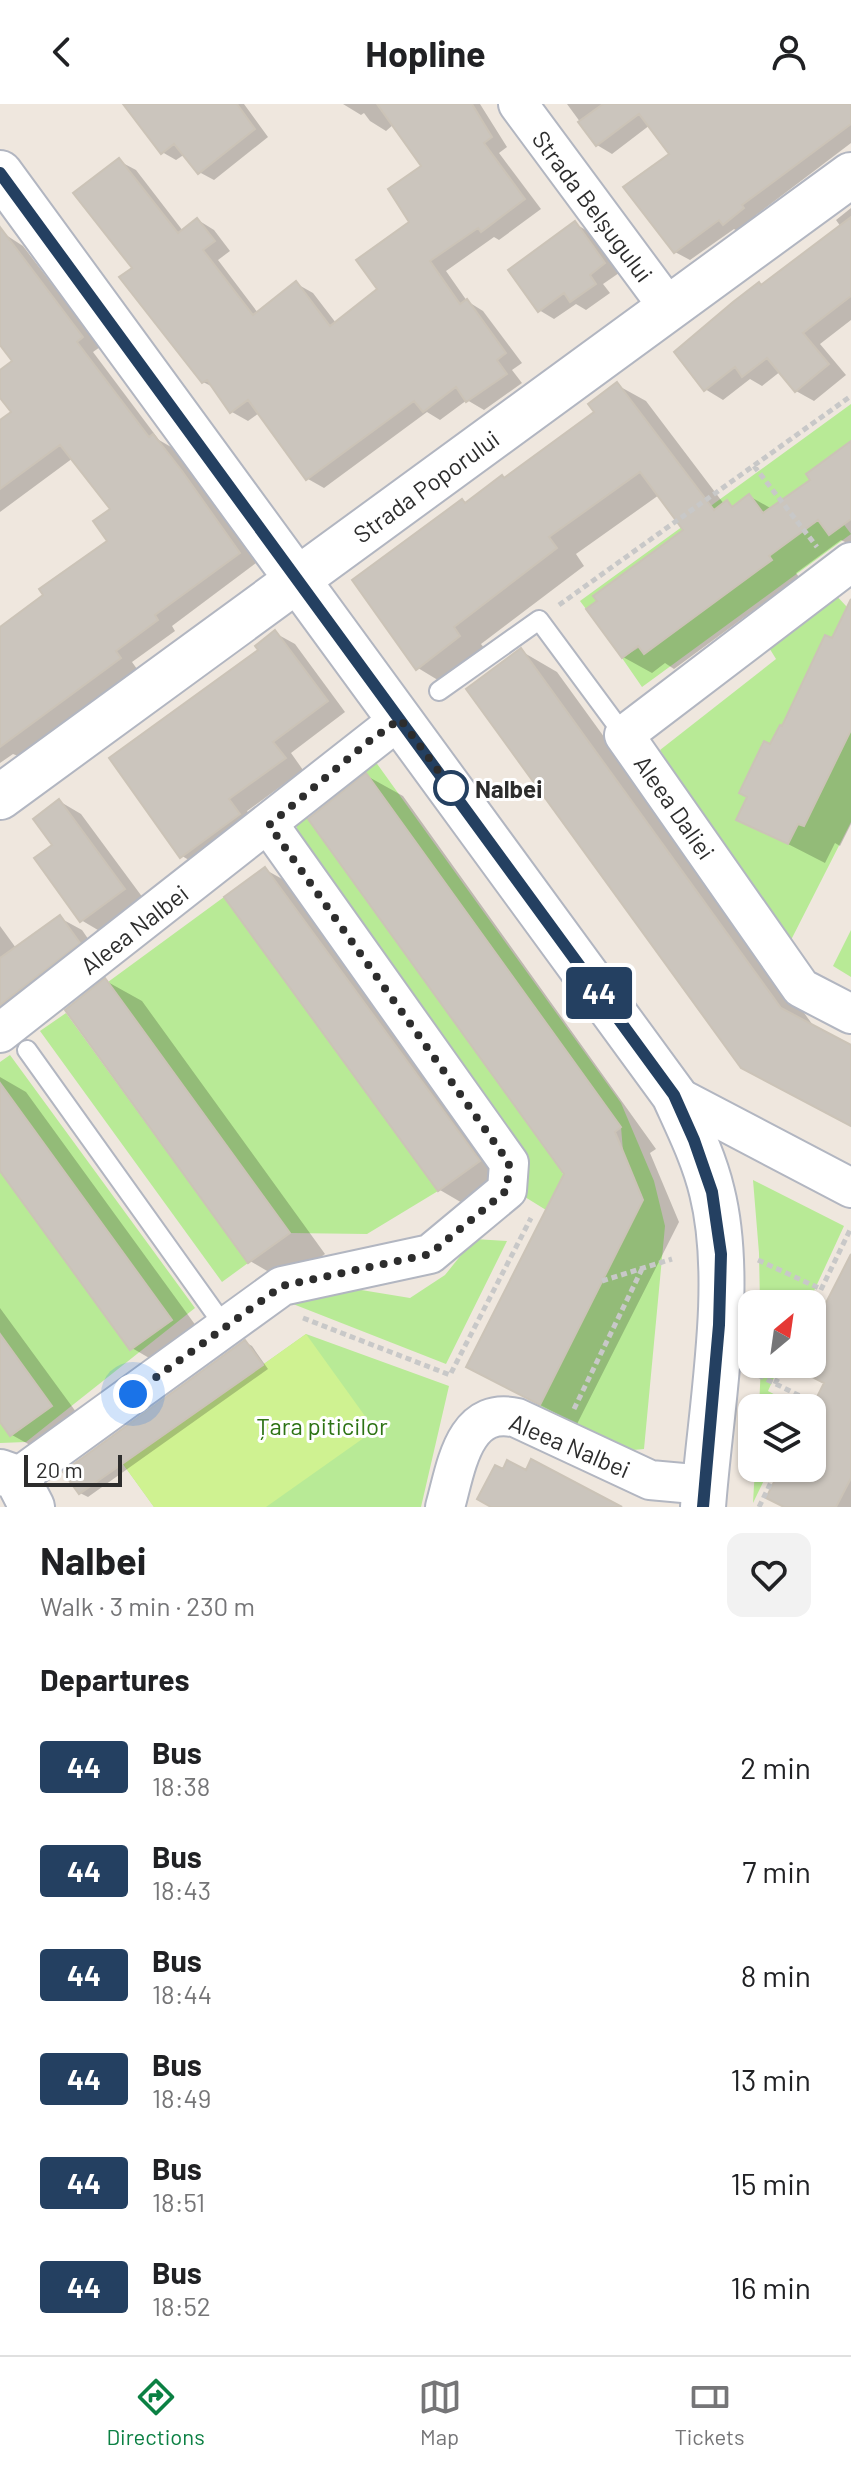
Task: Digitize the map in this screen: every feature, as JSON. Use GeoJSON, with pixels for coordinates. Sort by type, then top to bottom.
{"type":"FeatureCollection","features":[{"type":"Feature","properties":{"kind":"main road"},"geometry":{"type":"LineString","coordinates":[[0,173],[674,1095],[712,1192],[721,1254],[719,1325],[704,1496]]}},
{"type":"Feature","properties":{"kind":"main road","name":"Strada Poporului"},"geometry":{"type":"LineString","coordinates":[[0,797],[851,175]]}},
{"type":"Feature","properties":{"kind":"street","name":"Strada Belșugului"},"geometry":{"type":"LineString","coordinates":[[518,104],[669,308]]}},
{"type":"Feature","properties":{"kind":"street","name":"Aleea Daliei"},"geometry":{"type":"LineString","coordinates":[[844,568],[624,735],[801,988],[851,1014]]}},
{"type":"Feature","properties":{"kind":"street","name":"Aleea Nalbei"},"geometry":{"type":"LineString","coordinates":[[14,1041],[368,742],[400,719]]}},
{"type":"Feature","properties":{"kind":"street"},"geometry":{"type":"LineString","coordinates":[[16,1486],[282,1286],[430,1254],[507,1190],[509,1163],[269,825]]}},
{"type":"Feature","properties":{"kind":"street"},"geometry":{"type":"LineString","coordinates":[[674,1095],[851,1188]]}},
{"type":"Feature","properties":{"kind":"street","name":"Aleea Nalbei"},"geometry":{"type":"LineString","coordinates":[[445,1507],[461,1450],[473,1429],[489,1417],[504,1415],[517,1418],[650,1480],[704,1496]]}},
{"type":"Feature","properties":{"kind":"lane"},"geometry":{"type":"LineString","coordinates":[[439,691],[539,620],[624,735]]}},
{"type":"Feature","properties":{"kind":"lane"},"geometry":{"type":"LineString","coordinates":[[14,1041],[225,1327]]}},
{"type":"Feature","properties":{"kind":"path"},"geometry":{"type":"LineString","coordinates":[[539,620],[851,396]]}},
{"type":"Feature","properties":{"kind":"path"},"geometry":{"type":"LineString","coordinates":[[754,466],[844,568]]}},
{"type":"Feature","properties":{"kind":"path"},"geometry":{"type":"LineString","coordinates":[[323,1326],[450,1375],[532,1215]]}},
{"type":"Feature","properties":{"kind":"path"},"geometry":{"type":"LineString","coordinates":[[757,1260],[821,1289],[851,1228]]}},
{"type":"Feature","properties":{"kind":"path"},"geometry":{"type":"LineString","coordinates":[[602,1281],[672,1259]]}},
{"type":"Feature","properties":{"kind":"path"},"geometry":{"type":"LineString","coordinates":[[571,1414],[642,1269]]}},
{"type":"Feature","properties":{"kind":"path"},"geometry":{"type":"LineString","coordinates":[[764,1378],[796,1394]]}},
{"type":"Feature","properties":{"kind":"path"},"geometry":{"type":"LineString","coordinates":[[775,1384],[778,1378]]}},
{"type":"Feature","properties":{"kind":"path"},"geometry":{"type":"LineString","coordinates":[[759,1507],[771,1482]]}},
{"type":"Feature","properties":{"kind":"green space"},"geometry":{"type":"Polygon","coordinates":[[[851,404],[851,441],[806,474],[851,534],[642,687],[622,658],[726,594],[772,560],[749,494],[731,507],[726,501],[593,596],[597,601],[586,609],[580,601],[851,404]]]}},
{"type":"Feature","properties":{"kind":"green space"},"geometry":{"type":"Polygon","coordinates":[[[832,591],[847,607],[832,638],[825,635],[795,699],[788,729],[780,725],[770,744],[763,742],[739,793],[747,797],[736,820],[788,844],[798,824],[804,826],[851,730],[851,822],[791,940],[768,915],[660,750],[776,659],[768,646],[832,591]]]}},
{"type":"Feature","properties":{"kind":"green space"},"geometry":{"type":"Polygon","coordinates":[[[370,754],[621,1103],[654,1181],[665,1226],[644,1449],[633,1450],[539,1406],[643,1200],[623,1151],[621,1127],[359,763],[370,754]]]}},
{"type":"Feature","properties":{"kind":"green space"},"geometry":{"type":"Polygon","coordinates":[[[299,806],[561,1170],[565,1178],[546,1210],[525,1197],[521,1152],[296,835],[299,806]]]}},
{"type":"Feature","properties":{"kind":"green space"},"geometry":{"type":"Polygon","coordinates":[[[224,897],[438,1191],[367,1234],[290,1233],[108,982],[224,897]]]}},
{"type":"Feature","properties":{"kind":"green space"},"geometry":{"type":"Polygon","coordinates":[[[851,930],[851,977],[833,966],[851,930]]]}},
{"type":"Feature","properties":{"kind":"green space"},"geometry":{"type":"Polygon","coordinates":[[[66,1013],[248,1263],[222,1282],[40,1031],[66,1013]]]}},
{"type":"Feature","properties":{"kind":"green space"},"geometry":{"type":"Polygon","coordinates":[[[10,1055],[195,1308],[26,1442],[0,1443],[0,1422],[11,1436],[52,1406],[0,1334],[0,1171],[130,1349],[171,1319],[0,1083],[0,1062],[10,1055]]]}},
{"type":"Feature","properties":{"kind":"green space"},"geometry":{"type":"Polygon","coordinates":[[[753,1180],[844,1226],[814,1290],[760,1290],[753,1180]]]}},
{"type":"Feature","properties":{"kind":"green space"},"geometry":{"type":"Polygon","coordinates":[[[474,1239],[507,1241],[446,1364],[293,1304],[301,1293],[343,1287],[410,1298],[445,1275],[474,1239]]]}},
{"type":"Feature","properties":{"kind":"green space","name":"Țara piticilor"},"geometry":{"type":"Polygon","coordinates":[[[306,1334],[449,1386],[421,1507],[154,1507],[123,1464],[306,1334]]]}},
{"type":"Feature","properties":{"kind":"green space","name":"Țara piticilor"},"geometry":{"type":"Polygon","coordinates":[[[306,1334],[375,1430],[266,1507],[154,1507],[123,1464],[306,1334]]]}},
{"type":"Feature","properties":{"kind":"green space"},"geometry":{"type":"Polygon","coordinates":[[[760,1378],[774,1378],[768,1391],[774,1394],[760,1394],[760,1378]]]}},
{"type":"Feature","properties":{"kind":"green space"},"geometry":{"type":"Polygon","coordinates":[[[754,1482],[763,1482],[753,1503],[754,1482]]]}},
{"type":"Feature","properties":{"kind":"building"},"geometry":{"type":"Polygon","coordinates":[[[123,104],[237,104],[255,129],[198,174],[174,144],[161,154],[123,104]]]}},
{"type":"Feature","properties":{"kind":"building"},"geometry":{"type":"Polygon","coordinates":[[[377,104],[472,104],[492,137],[484,143],[525,199],[481,232],[478,228],[430,261],[460,304],[467,299],[506,353],[497,360],[507,374],[466,402],[456,387],[423,412],[414,401],[306,480],[248,400],[230,413],[207,380],[202,383],[119,277],[132,268],[73,193],[119,158],[178,233],[197,218],[215,241],[203,250],[253,315],[296,281],[330,326],[377,289],[356,260],[409,222],[388,189],[421,166],[377,104]]]}},
{"type":"Feature","properties":{"kind":"building"},"geometry":{"type":"Polygon","coordinates":[[[603,104],[851,104],[851,124],[742,205],[744,208],[723,225],[719,220],[674,253],[623,187],[669,154],[639,114],[596,146],[578,122],[603,104]]]}},
{"type":"Feature","properties":{"kind":"building"},"geometry":{"type":"Polygon","coordinates":[[[851,217],[851,296],[803,333],[829,364],[795,392],[767,358],[742,377],[735,367],[704,391],[674,352],[759,282],[761,285],[851,217]]]}},
{"type":"Feature","properties":{"kind":"building"},"geometry":{"type":"Polygon","coordinates":[[[575,221],[605,263],[590,275],[596,284],[570,302],[564,293],[538,312],[508,270],[575,221]]]}},
{"type":"Feature","properties":{"kind":"building"},"geometry":{"type":"Polygon","coordinates":[[[0,227],[83,337],[77,342],[149,437],[153,434],[182,471],[240,553],[155,615],[158,620],[116,651],[121,658],[0,747],[0,627],[43,595],[39,589],[107,541],[93,521],[110,509],[60,445],[0,489],[0,420],[11,412],[0,398],[0,370],[12,361],[0,345],[0,227]]]}},
{"type":"Feature","properties":{"kind":"building"},"geometry":{"type":"Polygon","coordinates":[[[617,382],[714,510],[727,500],[732,507],[749,494],[763,513],[810,480],[806,474],[851,441],[851,519],[829,535],[818,520],[769,556],[772,560],[644,654],[638,646],[622,658],[586,609],[597,601],[593,596],[683,530],[640,472],[549,537],[557,548],[454,627],[460,636],[416,670],[352,580],[462,499],[465,503],[502,475],[504,478],[594,412],[588,404],[617,382]]]}},
{"type":"Feature","properties":{"kind":"building"},"geometry":{"type":"Polygon","coordinates":[[[851,599],[851,730],[804,826],[798,824],[788,844],[736,820],[747,797],[739,793],[764,741],[770,744],[782,726],[825,635],[832,638],[851,599]]]}},
{"type":"Feature","properties":{"kind":"building"},"geometry":{"type":"Polygon","coordinates":[[[275,630],[328,701],[273,742],[286,758],[229,799],[240,814],[180,858],[109,758],[258,650],[255,646],[275,630]]]}},
{"type":"Feature","properties":{"kind":"building"},"geometry":{"type":"Polygon","coordinates":[[[521,648],[781,1008],[851,1045],[851,1126],[741,1068],[466,689],[521,648]]]}},
{"type":"Feature","properties":{"kind":"building"},"geometry":{"type":"Polygon","coordinates":[[[366,773],[621,1127],[615,1132],[643,1200],[540,1405],[466,1367],[564,1174],[308,819],[366,773]]]}},
{"type":"Feature","properties":{"kind":"building"},"geometry":{"type":"Polygon","coordinates":[[[59,799],[125,889],[80,922],[34,858],[52,845],[33,819],[59,799]]]}},
{"type":"Feature","properties":{"kind":"building"},"geometry":{"type":"Polygon","coordinates":[[[265,867],[480,1161],[438,1191],[224,897],[265,867]]]}},
{"type":"Feature","properties":{"kind":"building"},"geometry":{"type":"Polygon","coordinates":[[[60,915],[80,943],[0,1005],[0,958],[60,915]]]}},
{"type":"Feature","properties":{"kind":"building"},"geometry":{"type":"Polygon","coordinates":[[[105,978],[290,1233],[248,1263],[65,1010],[105,978]]]}},
{"type":"Feature","properties":{"kind":"building"},"geometry":{"type":"Polygon","coordinates":[[[0,1083],[172,1320],[130,1350],[0,1171],[0,1083]]]}},
{"type":"Feature","properties":{"kind":"building"},"geometry":{"type":"Polygon","coordinates":[[[851,1254],[851,1478],[836,1507],[784,1507],[766,1498],[774,1482],[826,1482],[826,1394],[818,1394],[824,1383],[814,1378],[826,1378],[826,1303],[851,1254]]]}},
{"type":"Feature","properties":{"kind":"building"},"geometry":{"type":"Polygon","coordinates":[[[0,1334],[52,1406],[10,1436],[0,1422],[0,1334]]]}},
{"type":"Feature","properties":{"kind":"building"},"geometry":{"type":"Polygon","coordinates":[[[245,1340],[263,1365],[79,1494],[63,1472],[245,1340]]]}},
{"type":"Feature","properties":{"kind":"building"},"geometry":{"type":"Polygon","coordinates":[[[531,1459],[622,1507],[491,1507],[477,1499],[495,1465],[503,1469],[507,1460],[526,1470],[531,1459]]]}},
{"type":"Feature","properties":{"kind":"bus line","name":"44"},"geometry":{"type":"LineString","coordinates":[[0,173],[674,1095],[712,1192],[721,1254],[719,1325],[703,1507]]}},
{"type":"Feature","properties":{"kind":"place","name":"Nalbei"},"geometry":{"type":"Point","coordinates":[451,788]}},
{"type":"Feature","properties":{"kind":"route"},"geometry":{"type":"LineString","coordinates":[[133,1394],[282,1286],[430,1254],[507,1190],[509,1163],[269,825],[400,719],[451,788]]}}]}
